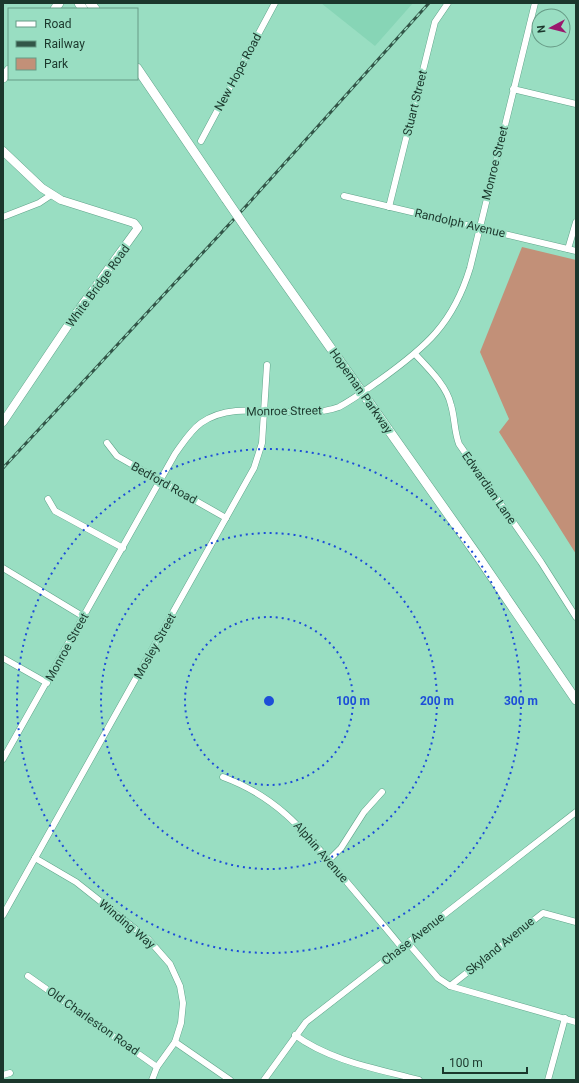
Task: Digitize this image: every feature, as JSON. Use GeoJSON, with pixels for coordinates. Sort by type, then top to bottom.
{"type":"FeatureCollection","features":[{"type":"Feature","properties":{"kind":"main road","name":"Hopeman Parkway"},"geometry":{"type":"LineString","coordinates":[[138,69],[248,231],[576,700]]}},
{"type":"Feature","properties":{"kind":"main road","name":"Hopeman Parkway"},"geometry":{"type":"LineString","coordinates":[[138,73],[146,81]]}},
{"type":"Feature","properties":{"kind":"street","name":"New Hope Road"},"geometry":{"type":"LineString","coordinates":[[201,141],[275,3]]}},
{"type":"Feature","properties":{"kind":"street","name":"Stuart Street"},"geometry":{"type":"LineString","coordinates":[[389,207],[435,22],[448,3]]}},
{"type":"Feature","properties":{"kind":"street","name":"Monroe Street"},"geometry":{"type":"LineString","coordinates":[[3,759],[6,748],[47,683],[181,445],[201,423],[224,413],[308,413],[324,412],[339,407],[415,354],[434,336],[446,320],[460,296],[470,268],[534,3]]}},
{"type":"Feature","properties":{"kind":"street"},"geometry":{"type":"LineString","coordinates":[[513,89],[576,104]]}},
{"type":"Feature","properties":{"kind":"street"},"geometry":{"type":"LineString","coordinates":[[3,151],[51,195],[39,204],[3,217]]}},
{"type":"Feature","properties":{"kind":"street","name":"White Bridge Road"},"geometry":{"type":"LineString","coordinates":[[3,422],[86,299],[138,231],[138,227],[134,223],[51,195]]}},
{"type":"Feature","properties":{"kind":"street","name":"Randolph Avenue"},"geometry":{"type":"LineString","coordinates":[[344,196],[576,251]]}},
{"type":"Feature","properties":{"kind":"street"},"geometry":{"type":"LineString","coordinates":[[568,249],[576,222]]}},
{"type":"Feature","properties":{"kind":"street","name":"Edwardian Lane"},"geometry":{"type":"LineString","coordinates":[[415,354],[448,396],[452,406],[455,433],[459,444],[541,562],[576,617]]}},
{"type":"Feature","properties":{"kind":"street","name":"Mosley Street"},"geometry":{"type":"LineString","coordinates":[[3,915],[258,461],[262,443],[265,412],[267,365]]}},
{"type":"Feature","properties":{"kind":"street","name":"Bedford Road"},"geometry":{"type":"LineString","coordinates":[[107,443],[117,456],[226,518]]}},
{"type":"Feature","properties":{"kind":"street"},"geometry":{"type":"LineString","coordinates":[[48,498],[55,511],[123,548]]}},
{"type":"Feature","properties":{"kind":"street"},"geometry":{"type":"LineString","coordinates":[[3,568],[84,617]]}},
{"type":"Feature","properties":{"kind":"street"},"geometry":{"type":"LineString","coordinates":[[3,658],[47,683]]}},
{"type":"Feature","properties":{"kind":"street","name":"Alphin Avenue"},"geometry":{"type":"LineString","coordinates":[[223,777],[247,788],[281,810],[302,829],[402,948]]}},
{"type":"Feature","properties":{"kind":"street"},"geometry":{"type":"LineString","coordinates":[[329,860],[341,848],[364,812],[382,792]]}},
{"type":"Feature","properties":{"kind":"street","name":"Chase Avenue"},"geometry":{"type":"LineString","coordinates":[[264,1080],[295,1035],[316,1014],[576,812]]}},
{"type":"Feature","properties":{"kind":"street","name":"Winding Way"},"geometry":{"type":"LineString","coordinates":[[35,858],[76,882],[148,939],[170,964],[180,986],[183,1003],[181,1023],[175,1042],[157,1067],[152,1080]]}},
{"type":"Feature","properties":{"kind":"street","name":"Skyland Avenue"},"geometry":{"type":"LineString","coordinates":[[450,986],[543,913],[576,922]]}},
{"type":"Feature","properties":{"kind":"street"},"geometry":{"type":"LineString","coordinates":[[408,943],[438,978],[450,986],[576,1022]]}},
{"type":"Feature","properties":{"kind":"street","name":"Old Charleston Road"},"geometry":{"type":"LineString","coordinates":[[28,976],[157,1067]]}},
{"type":"Feature","properties":{"kind":"street"},"geometry":{"type":"LineString","coordinates":[[548,1080],[565,1018]]}},
{"type":"Feature","properties":{"kind":"street"},"geometry":{"type":"LineString","coordinates":[[295,1035],[328,1053],[346,1060],[420,1080]]}},
{"type":"Feature","properties":{"kind":"street"},"geometry":{"type":"LineString","coordinates":[[175,1042],[230,1080]]}},
{"type":"Feature","properties":{"kind":"street"},"geometry":{"type":"LineString","coordinates":[[3,1074],[10,1073]]}},
{"type":"Feature","properties":{"kind":"shaded area"},"geometry":{"type":"Polygon","coordinates":[[[321,3],[413,3],[375,46],[321,3]]]}},
{"type":"Feature","properties":{"kind":"green space"},"geometry":{"type":"Polygon","coordinates":[[[522,247],[576,260],[576,554],[499,432],[509,419],[480,352],[522,247]]]}},
{"type":"Feature","properties":{"kind":"railway"},"geometry":{"type":"LineString","coordinates":[[3,468],[248,204],[429,3]]}}]}
